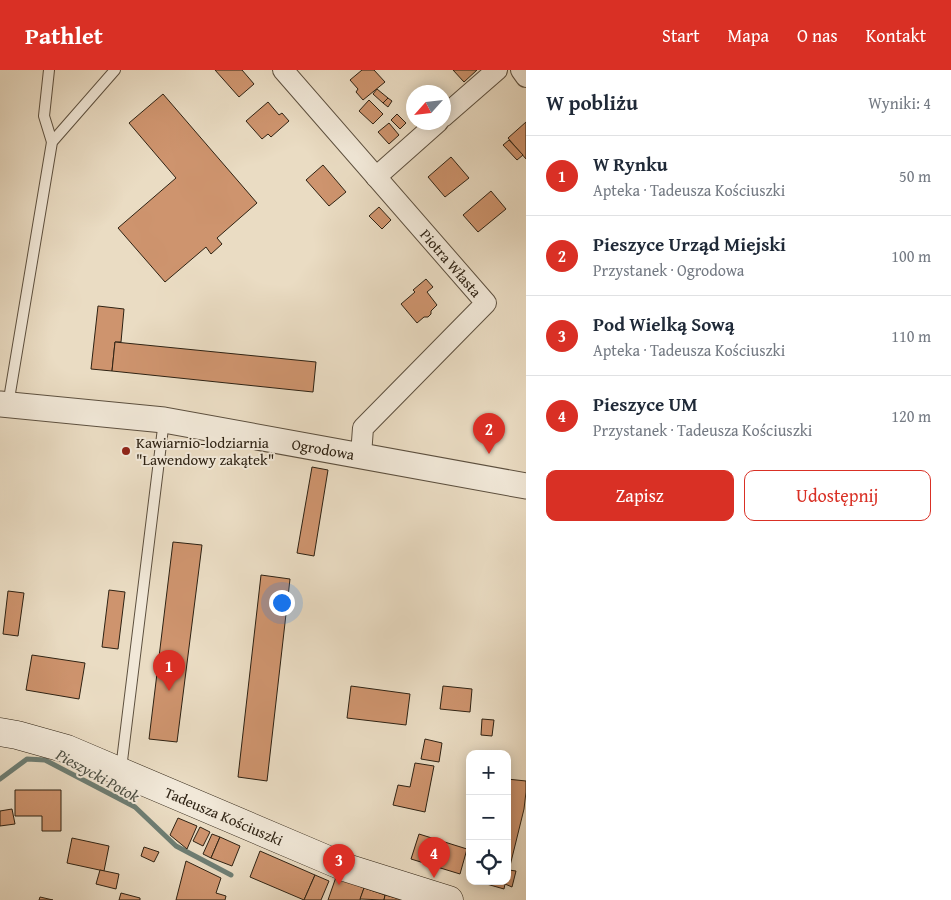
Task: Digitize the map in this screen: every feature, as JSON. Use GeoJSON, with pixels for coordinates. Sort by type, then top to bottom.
{"type":"FeatureCollection","features":[{"type":"Feature","properties":{"kind":"main road","name":"Tadeusza Kościuszki"},"geometry":{"type":"LineString","coordinates":[[0,732],[17,734],[66,749],[347,868],[449,900]]}},
{"type":"Feature","properties":{"kind":"street","name":"Piotra Własta"},"geometry":{"type":"LineString","coordinates":[[283,70],[486,303],[363,428],[360,455]]}},
{"type":"Feature","properties":{"kind":"street"},"geometry":{"type":"LineString","coordinates":[[451,112],[497,70]]}},
{"type":"Feature","properties":{"kind":"street"},"geometry":{"type":"LineString","coordinates":[[521,70],[526,77]]}},
{"type":"Feature","properties":{"kind":"street"},"geometry":{"type":"LineString","coordinates":[[376,177],[429,130]]}},
{"type":"Feature","properties":{"kind":"street","name":"Ogrodowa"},"geometry":{"type":"LineString","coordinates":[[4,404],[164,420],[526,486]]}},
{"type":"Feature","properties":{"kind":"lane"},"geometry":{"type":"LineString","coordinates":[[4,404],[52,142],[44,116],[49,70]]}},
{"type":"Feature","properties":{"kind":"lane"},"geometry":{"type":"LineString","coordinates":[[52,142],[116,70]]}},
{"type":"Feature","properties":{"kind":"lane"},"geometry":{"type":"LineString","coordinates":[[121,772],[164,420]]}},
{"type":"Feature","properties":{"kind":"building"},"geometry":{"type":"Polygon","coordinates":[[[215,70],[242,70],[254,84],[239,97],[215,70]]]}},
{"type":"Feature","properties":{"kind":"building"},"geometry":{"type":"Polygon","coordinates":[[[362,70],[374,70],[385,82],[363,100],[356,92],[358,89],[350,80],[362,70]]]}},
{"type":"Feature","properties":{"kind":"building"},"geometry":{"type":"Polygon","coordinates":[[[453,70],[477,70],[464,82],[453,70]]]}},
{"type":"Feature","properties":{"kind":"building"},"geometry":{"type":"Polygon","coordinates":[[[377,89],[388,98],[383,103],[373,94],[377,89]]]}},
{"type":"Feature","properties":{"kind":"building"},"geometry":{"type":"Polygon","coordinates":[[[163,94],[257,203],[217,238],[222,244],[211,254],[206,247],[165,282],[118,228],[176,178],[129,123],[163,94]]]}},
{"type":"Feature","properties":{"kind":"building"},"geometry":{"type":"Polygon","coordinates":[[[388,98],[392,101],[388,107],[383,103],[388,98]]]}},
{"type":"Feature","properties":{"kind":"building"},"geometry":{"type":"Polygon","coordinates":[[[369,100],[383,114],[373,124],[359,111],[369,100]]]}},
{"type":"Feature","properties":{"kind":"building"},"geometry":{"type":"Polygon","coordinates":[[[268,102],[279,115],[282,113],[289,121],[271,137],[268,134],[262,139],[246,121],[268,102]]]}},
{"type":"Feature","properties":{"kind":"building"},"geometry":{"type":"Polygon","coordinates":[[[397,114],[406,123],[400,129],[391,120],[397,114]]]}},
{"type":"Feature","properties":{"kind":"building"},"geometry":{"type":"Polygon","coordinates":[[[526,122],[526,159],[508,138],[526,122]]]}},
{"type":"Feature","properties":{"kind":"building"},"geometry":{"type":"Polygon","coordinates":[[[389,123],[399,135],[389,144],[378,132],[389,123]]]}},
{"type":"Feature","properties":{"kind":"building"},"geometry":{"type":"Polygon","coordinates":[[[509,140],[523,155],[517,160],[503,145],[509,140]]]}},
{"type":"Feature","properties":{"kind":"building"},"geometry":{"type":"Polygon","coordinates":[[[451,157],[469,178],[445,197],[428,177],[451,157]]]}},
{"type":"Feature","properties":{"kind":"building"},"geometry":{"type":"Polygon","coordinates":[[[323,165],[346,192],[329,206],[306,180],[323,165]]]}},
{"type":"Feature","properties":{"kind":"building"},"geometry":{"type":"Polygon","coordinates":[[[491,191],[506,209],[478,232],[463,215],[491,191]]]}},
{"type":"Feature","properties":{"kind":"building"},"geometry":{"type":"Polygon","coordinates":[[[379,207],[391,220],[382,229],[369,216],[379,207]]]}},
{"type":"Feature","properties":{"kind":"building"},"geometry":{"type":"Polygon","coordinates":[[[426,279],[433,287],[427,292],[437,305],[428,317],[424,317],[417,323],[401,304],[426,279]]]}},
{"type":"Feature","properties":{"kind":"building"},"geometry":{"type":"Polygon","coordinates":[[[98,306],[124,309],[121,342],[115,342],[112,371],[91,369],[98,306]]]}},
{"type":"Feature","properties":{"kind":"building"},"geometry":{"type":"Polygon","coordinates":[[[115,342],[316,362],[313,392],[112,371],[115,342]]]}},
{"type":"Feature","properties":{"kind":"building"},"geometry":{"type":"Polygon","coordinates":[[[312,467],[328,470],[314,556],[297,553],[312,467]]]}},
{"type":"Feature","properties":{"kind":"building"},"geometry":{"type":"Polygon","coordinates":[[[173,542],[202,545],[177,742],[149,739],[173,542]]]}},
{"type":"Feature","properties":{"kind":"building"},"geometry":{"type":"Polygon","coordinates":[[[261,575],[290,579],[267,781],[238,777],[261,575]]]}},
{"type":"Feature","properties":{"kind":"building"},"geometry":{"type":"Polygon","coordinates":[[[109,590],[125,592],[118,649],[102,647],[109,590]]]}},
{"type":"Feature","properties":{"kind":"building"},"geometry":{"type":"Polygon","coordinates":[[[8,591],[24,593],[18,636],[3,634],[8,591]]]}},
{"type":"Feature","properties":{"kind":"building"},"geometry":{"type":"Polygon","coordinates":[[[32,655],[85,663],[79,699],[26,690],[32,655]]]}},
{"type":"Feature","properties":{"kind":"building"},"geometry":{"type":"Polygon","coordinates":[[[351,686],[410,694],[406,725],[347,718],[351,686]]]}},
{"type":"Feature","properties":{"kind":"building"},"geometry":{"type":"Polygon","coordinates":[[[443,686],[472,689],[470,712],[440,709],[443,686]]]}},
{"type":"Feature","properties":{"kind":"building"},"geometry":{"type":"Polygon","coordinates":[[[482,719],[494,720],[492,736],[481,735],[482,719]]]}},
{"type":"Feature","properties":{"kind":"building"},"geometry":{"type":"Polygon","coordinates":[[[425,739],[442,743],[439,762],[421,759],[425,739]]]}},
{"type":"Feature","properties":{"kind":"building"},"geometry":{"type":"Polygon","coordinates":[[[415,763],[434,766],[425,812],[393,805],[398,785],[410,787],[415,763]]]}},
{"type":"Feature","properties":{"kind":"building"},"geometry":{"type":"Polygon","coordinates":[[[511,779],[526,781],[524,809],[511,862],[511,779]]]}},
{"type":"Feature","properties":{"kind":"building"},"geometry":{"type":"Polygon","coordinates":[[[15,790],[61,790],[61,831],[42,831],[42,816],[15,816],[15,790]]]}},
{"type":"Feature","properties":{"kind":"building"},"geometry":{"type":"Polygon","coordinates":[[[12,809],[15,824],[0,826],[0,811],[12,809]]]}},
{"type":"Feature","properties":{"kind":"building"},"geometry":{"type":"Polygon","coordinates":[[[178,818],[197,826],[187,849],[170,835],[178,818]]]}},
{"type":"Feature","properties":{"kind":"building"},"geometry":{"type":"Polygon","coordinates":[[[200,827],[210,832],[203,846],[193,841],[200,827]]]}},
{"type":"Feature","properties":{"kind":"building"},"geometry":{"type":"Polygon","coordinates":[[[212,834],[220,837],[211,858],[203,854],[212,834]]]}},
{"type":"Feature","properties":{"kind":"building"},"geometry":{"type":"Polygon","coordinates":[[[419,834],[466,849],[460,874],[411,859],[419,834]]]}},
{"type":"Feature","properties":{"kind":"building"},"geometry":{"type":"Polygon","coordinates":[[[220,837],[240,846],[232,866],[211,858],[220,837]]]}},
{"type":"Feature","properties":{"kind":"building"},"geometry":{"type":"Polygon","coordinates":[[[72,838],[109,846],[104,871],[67,863],[72,838]]]}},
{"type":"Feature","properties":{"kind":"building"},"geometry":{"type":"Polygon","coordinates":[[[144,847],[159,852],[154,862],[141,856],[144,847]]]}},
{"type":"Feature","properties":{"kind":"building"},"geometry":{"type":"Polygon","coordinates":[[[260,851],[315,875],[304,900],[250,877],[260,851]]]}},
{"type":"Feature","properties":{"kind":"building"},"geometry":{"type":"Polygon","coordinates":[[[186,861],[221,878],[216,893],[226,896],[225,900],[176,900],[186,861]]]}},
{"type":"Feature","properties":{"kind":"building"},"geometry":{"type":"Polygon","coordinates":[[[100,870],[119,874],[116,889],[96,884],[100,870]]]}},
{"type":"Feature","properties":{"kind":"building"},"geometry":{"type":"Polygon","coordinates":[[[511,870],[516,871],[512,887],[507,885],[511,885],[511,870]]]}},
{"type":"Feature","properties":{"kind":"building"},"geometry":{"type":"Polygon","coordinates":[[[315,875],[329,881],[321,900],[304,900],[315,875]]]}},
{"type":"Feature","properties":{"kind":"building"},"geometry":{"type":"Polygon","coordinates":[[[336,877],[364,888],[360,900],[328,900],[336,877]]]}},
{"type":"Feature","properties":{"kind":"building"},"geometry":{"type":"Polygon","coordinates":[[[490,885],[505,885],[504,889],[490,885]]]}},
{"type":"Feature","properties":{"kind":"building"},"geometry":{"type":"Polygon","coordinates":[[[364,888],[385,895],[384,900],[360,899],[364,888]]]}},
{"type":"Feature","properties":{"kind":"building"},"geometry":{"type":"Polygon","coordinates":[[[121,893],[140,898],[140,900],[119,900],[121,893]]]}},
{"type":"Feature","properties":{"kind":"building"},"geometry":{"type":"Polygon","coordinates":[[[385,895],[403,900],[384,900],[385,895]]]}},
{"type":"Feature","properties":{"kind":"building"},"geometry":{"type":"Polygon","coordinates":[[[40,897],[53,900],[39,900],[40,897]]]}},
{"type":"Feature","properties":{"kind":"waterway","name":"Pieszycki Potok"},"geometry":{"type":"LineString","coordinates":[[0,779],[27,759],[45,760],[135,807],[176,846],[231,875]]}},
{"type":"Feature","properties":{"kind":"place","name":"Kawiarnio-lodziarnia \"Lawendowy zakątek\""},"geometry":{"type":"Point","coordinates":[126,451]}},
{"type":"Feature","properties":{"kind":"place","name":"Pieszyce Urząd Miejski"},"geometry":{"type":"Point","coordinates":[489,454]}},
{"type":"Feature","properties":{"kind":"place","name":"W Rynku"},"geometry":{"type":"Point","coordinates":[169,691]}},
{"type":"Feature","properties":{"kind":"place","name":"Pieszyce UM"},"geometry":{"type":"Point","coordinates":[434,878]}},
{"type":"Feature","properties":{"kind":"place","name":"Pod Wielką Sową"},"geometry":{"type":"Point","coordinates":[339,885]}}]}
